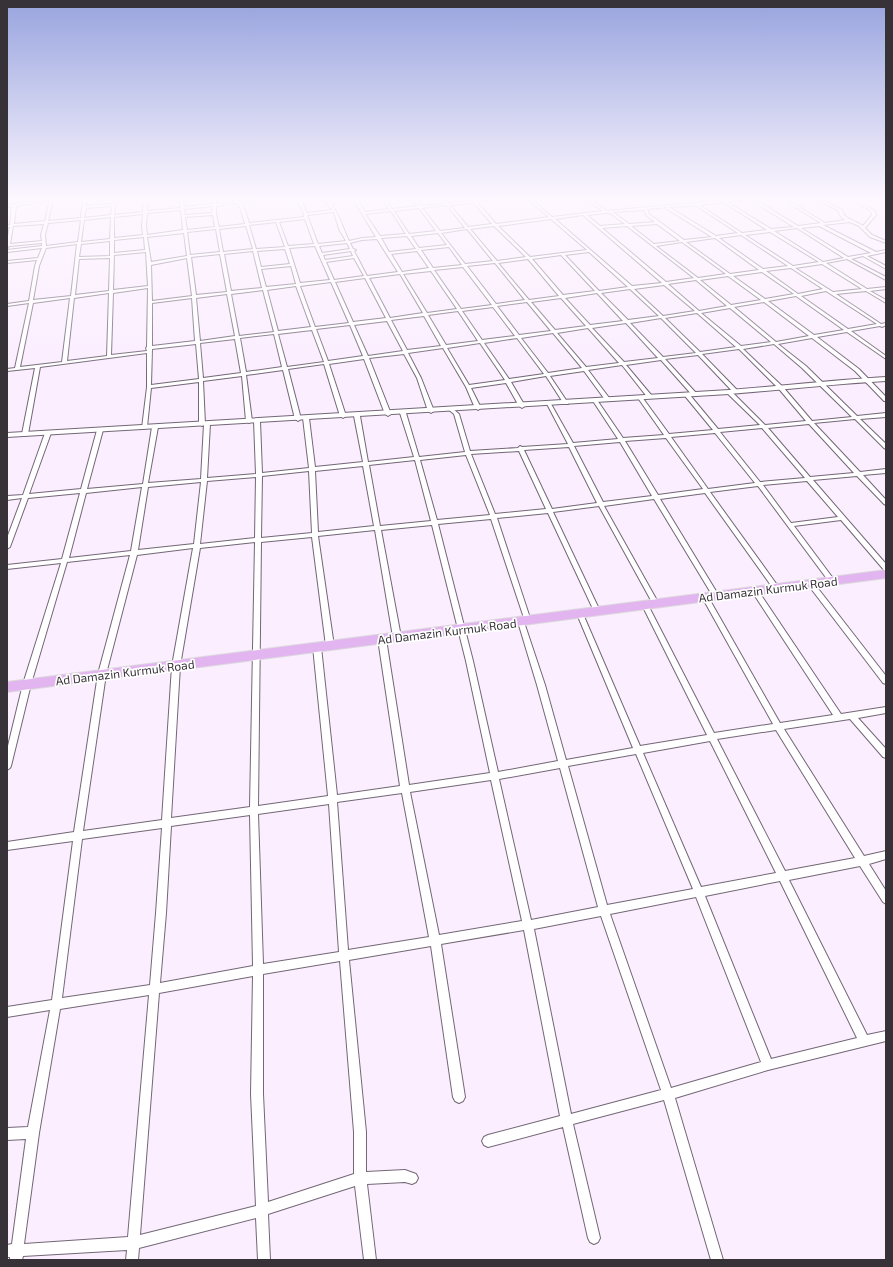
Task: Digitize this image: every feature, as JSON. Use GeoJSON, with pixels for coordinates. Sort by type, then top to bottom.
{"type":"FeatureCollection","features":[{"type":"Feature","properties":{"kind":"highway","name":"Ad Damazin Kurmuk Road"},"geometry":{"type":"LineString","coordinates":[[7,687],[886,574]]}},
{"type":"Feature","properties":{"kind":"street"},"geometry":{"type":"LineString","coordinates":[[64,363],[77,258]]}},
{"type":"Feature","properties":{"kind":"street"},"geometry":{"type":"LineString","coordinates":[[109,357],[112,258]]}},
{"type":"Feature","properties":{"kind":"street"},"geometry":{"type":"LineString","coordinates":[[144,428],[148,387],[150,302],[148,258]]}},
{"type":"Feature","properties":{"kind":"street"},"geometry":{"type":"LineString","coordinates":[[149,264],[183,258]]}},
{"type":"Feature","properties":{"kind":"street"},"geometry":{"type":"LineString","coordinates":[[132,1260],[155,989],[176,666],[197,546],[204,480],[205,424],[189,258]]}},
{"type":"Feature","properties":{"kind":"street"},"geometry":{"type":"LineString","coordinates":[[223,258],[244,374],[249,422]]}},
{"type":"Feature","properties":{"kind":"street"},"geometry":{"type":"LineString","coordinates":[[257,258],[298,419]]}},
{"type":"Feature","properties":{"kind":"street"},"geometry":{"type":"LineString","coordinates":[[291,258],[298,285],[326,362],[343,416]]}},
{"type":"Feature","properties":{"kind":"street"},"geometry":{"type":"LineString","coordinates":[[323,258],[366,357],[388,414]]}},
{"type":"Feature","properties":{"kind":"street"},"geometry":{"type":"LineString","coordinates":[[324,261],[347,258]]}},
{"type":"Feature","properties":{"kind":"street"},"geometry":{"type":"LineString","coordinates":[[357,258],[425,392],[431,411]]}},
{"type":"Feature","properties":{"kind":"street"},"geometry":{"type":"LineString","coordinates":[[391,258],[468,387],[478,408]]}},
{"type":"Feature","properties":{"kind":"street"},"geometry":{"type":"LineString","coordinates":[[425,258],[508,381],[522,406]]}},
{"type":"Feature","properties":{"kind":"street"},"geometry":{"type":"LineString","coordinates":[[459,258],[547,375],[566,403]]}},
{"type":"Feature","properties":{"kind":"street"},"geometry":{"type":"LineString","coordinates":[[492,258],[585,369],[608,400]]}},
{"type":"Feature","properties":{"kind":"street"},"geometry":{"type":"LineString","coordinates":[[150,302],[521,258]]}},
{"type":"Feature","properties":{"kind":"street"},"geometry":{"type":"LineString","coordinates":[[529,258],[623,364],[650,397]]}},
{"type":"Feature","properties":{"kind":"street"},"geometry":{"type":"LineString","coordinates":[[566,258],[596,292],[663,358],[695,395]]}},
{"type":"Feature","properties":{"kind":"street"},"geometry":{"type":"LineString","coordinates":[[598,258],[662,317],[736,392]]}},
{"type":"Feature","properties":{"kind":"street"},"geometry":{"type":"LineString","coordinates":[[636,258],[740,348],[781,388],[810,422],[886,502]]}},
{"type":"Feature","properties":{"kind":"street"},"geometry":{"type":"LineString","coordinates":[[669,258],[775,343],[815,378],[854,418],[886,447]]}},
{"type":"Feature","properties":{"kind":"street"},"geometry":{"type":"LineString","coordinates":[[704,258],[814,337],[869,383],[886,400]]}},
{"type":"Feature","properties":{"kind":"street"},"geometry":{"type":"LineString","coordinates":[[744,258],[886,358]]}},
{"type":"Feature","properties":{"kind":"street"},"geometry":{"type":"LineString","coordinates":[[778,258],[883,325],[886,329]]}},
{"type":"Feature","properties":{"kind":"street"},"geometry":{"type":"LineString","coordinates":[[816,258],[886,302]]}},
{"type":"Feature","properties":{"kind":"street"},"geometry":{"type":"LineString","coordinates":[[7,370],[109,357],[197,342],[351,324],[791,267],[846,258]]}},
{"type":"Feature","properties":{"kind":"street"},"geometry":{"type":"LineString","coordinates":[[847,258],[886,279]]}},
{"type":"Feature","properties":{"kind":"street"},"geometry":{"type":"LineString","coordinates":[[869,258],[886,268]]}},
{"type":"Feature","properties":{"kind":"street"},"geometry":{"type":"LineString","coordinates":[[7,262],[40,259],[36,269],[31,302],[17,369]]}},
{"type":"Feature","properties":{"kind":"street"},"geometry":{"type":"LineString","coordinates":[[259,268],[292,264]]}},
{"type":"Feature","properties":{"kind":"street"},"geometry":{"type":"LineString","coordinates":[[7,304],[149,287]]}},
{"type":"Feature","properties":{"kind":"street"},"geometry":{"type":"LineString","coordinates":[[833,293],[886,288]]}},
{"type":"Feature","properties":{"kind":"street"},"geometry":{"type":"LineString","coordinates":[[148,387],[698,312],[827,290]]}},
{"type":"Feature","properties":{"kind":"street"},"geometry":{"type":"LineString","coordinates":[[468,387],[849,332],[883,325]]}},
{"type":"Feature","properties":{"kind":"street"},"geometry":{"type":"LineString","coordinates":[[25,434],[38,366]]}},
{"type":"Feature","properties":{"kind":"street"},"geometry":{"type":"LineString","coordinates":[[869,383],[886,379]]}},
{"type":"Feature","properties":{"kind":"street"},"geometry":{"type":"LineString","coordinates":[[7,436],[522,406],[695,395],[803,386],[869,383],[886,384]]}},
{"type":"Feature","properties":{"kind":"street"},"geometry":{"type":"LineString","coordinates":[[728,392],[764,427],[886,568]]}},
{"type":"Feature","properties":{"kind":"street"},"geometry":{"type":"LineString","coordinates":[[687,395],[718,431],[832,581]]}},
{"type":"Feature","properties":{"kind":"street"},"geometry":{"type":"LineString","coordinates":[[640,398],[708,490],[777,589]]}},
{"type":"Feature","properties":{"kind":"street"},"geometry":{"type":"LineString","coordinates":[[595,401],[656,497],[711,597],[778,726],[886,899]]}},
{"type":"Feature","properties":{"kind":"street"},"geometry":{"type":"LineString","coordinates":[[549,404],[651,604],[712,737],[864,1041]]}},
{"type":"Feature","properties":{"kind":"street"},"geometry":{"type":"LineString","coordinates":[[452,410],[456,414],[468,453],[492,516],[524,621],[604,911],[668,1094],[717,1260]]}},
{"type":"Feature","properties":{"kind":"street"},"geometry":{"type":"LineString","coordinates":[[403,413],[418,458],[436,522],[461,629],[528,925],[567,1121],[594,1238]]}},
{"type":"Feature","properties":{"kind":"street"},"geometry":{"type":"LineString","coordinates":[[7,498],[146,486],[520,448],[571,445],[886,415]]}},
{"type":"Feature","properties":{"kind":"street"},"geometry":{"type":"LineString","coordinates":[[357,416],[397,637]]}},
{"type":"Feature","properties":{"kind":"street"},"geometry":{"type":"LineString","coordinates":[[306,418],[312,469],[315,535],[330,646]]}},
{"type":"Feature","properties":{"kind":"street"},"geometry":{"type":"LineString","coordinates":[[257,421],[257,654],[254,810],[258,970],[257,1094],[264,1260]]}},
{"type":"Feature","properties":{"kind":"street"},"geometry":{"type":"LineString","coordinates":[[155,427],[134,553],[102,674],[78,835],[56,1005],[33,1133],[14,1253],[133,1243],[262,1210],[360,1178],[405,1176],[412,1178]]}},
{"type":"Feature","properties":{"kind":"street"},"geometry":{"type":"LineString","coordinates":[[7,766],[27,684],[85,491],[100,430]]}},
{"type":"Feature","properties":{"kind":"street"},"geometry":{"type":"LineString","coordinates":[[7,547],[48,433]]}},
{"type":"Feature","properties":{"kind":"street"},"geometry":{"type":"LineString","coordinates":[[520,448],[597,611]]}},
{"type":"Feature","properties":{"kind":"street"},"geometry":{"type":"LineString","coordinates":[[7,567],[197,546],[549,511],[708,490],[886,471]]}},
{"type":"Feature","properties":{"kind":"street"},"geometry":{"type":"LineString","coordinates":[[790,525],[843,518]]}},
{"type":"Feature","properties":{"kind":"street"},"geometry":{"type":"LineString","coordinates":[[811,584],[886,681]]}},
{"type":"Feature","properties":{"kind":"street"},"geometry":{"type":"LineString","coordinates":[[755,591],[839,717]]}},
{"type":"Feature","properties":{"kind":"street"},"geometry":{"type":"LineString","coordinates":[[580,614],[699,893],[768,1065]]}},
{"type":"Feature","properties":{"kind":"street"},"geometry":{"type":"LineString","coordinates":[[382,639],[406,788],[435,940],[459,1098]]}},
{"type":"Feature","properties":{"kind":"street"},"geometry":{"type":"LineString","coordinates":[[318,647],[333,799],[344,956],[360,1132],[360,1178],[370,1260]]}},
{"type":"Feature","properties":{"kind":"street"},"geometry":{"type":"LineString","coordinates":[[7,846],[494,776],[563,765],[712,737],[886,710]]}},
{"type":"Feature","properties":{"kind":"street"},"geometry":{"type":"LineString","coordinates":[[851,715],[886,755]]}},
{"type":"Feature","properties":{"kind":"street"},"geometry":{"type":"LineString","coordinates":[[7,1012],[155,989],[258,970],[528,925],[783,877],[886,855]]}},
{"type":"Feature","properties":{"kind":"street"},"geometry":{"type":"LineString","coordinates":[[488,1141],[668,1094],[768,1065],[886,1036]]}},
{"type":"Feature","properties":{"kind":"street"},"geometry":{"type":"LineString","coordinates":[[7,1134],[33,1133]]}}]}
